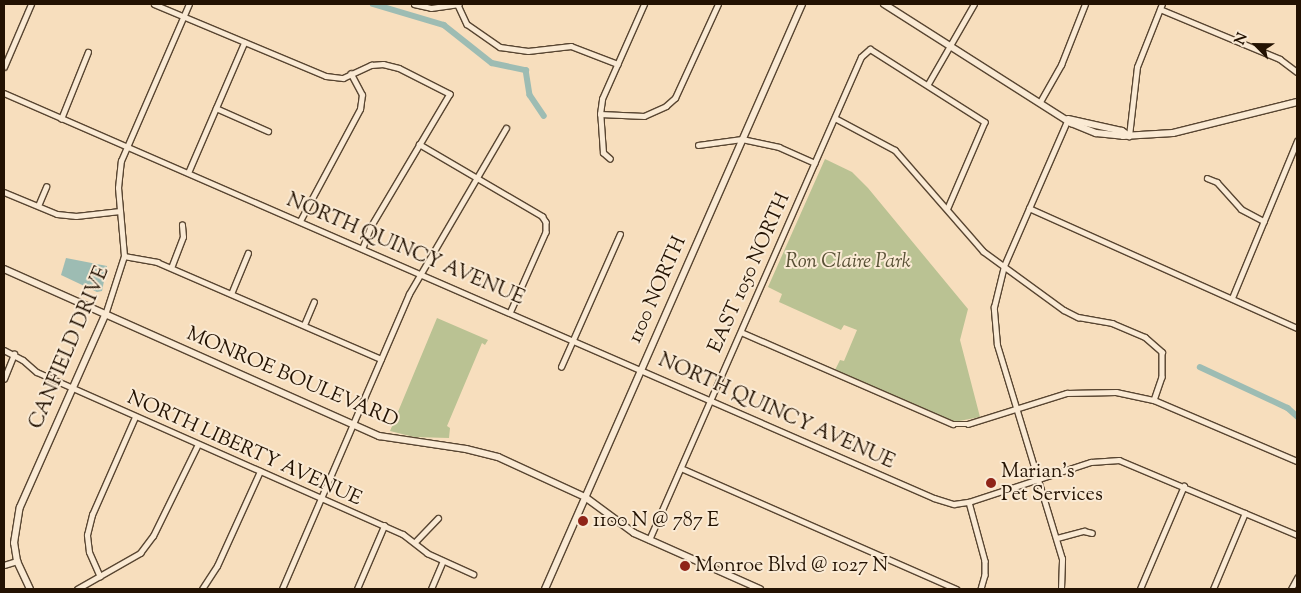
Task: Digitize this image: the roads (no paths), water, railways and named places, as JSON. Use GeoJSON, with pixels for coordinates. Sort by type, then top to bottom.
{"type":"FeatureCollection","features":[{"type":"Feature","properties":{"kind":"street"},"geometry":{"type":"LineString","coordinates":[[4,67],[31,4]]}},
{"type":"Feature","properties":{"kind":"street"},"geometry":{"type":"LineString","coordinates":[[154,4],[326,76],[343,78],[371,65],[383,64],[399,68],[450,94],[419,144],[363,248]]}},
{"type":"Feature","properties":{"kind":"street","name":"CANFIELD DRIVE"},"geometry":{"type":"LineString","coordinates":[[30,589],[17,561],[14,543],[20,507],[71,388],[105,315],[124,256],[118,177],[127,148],[189,4]]}},
{"type":"Feature","properties":{"kind":"street"},"geometry":{"type":"LineString","coordinates":[[414,4],[431,8],[459,4],[467,24],[500,47],[528,51],[571,46],[618,64]]}},
{"type":"Feature","properties":{"kind":"street"},"geometry":{"type":"LineString","coordinates":[[610,159],[603,153],[600,114],[602,99],[644,4]]}},
{"type":"Feature","properties":{"kind":"street"},"geometry":{"type":"LineString","coordinates":[[600,114],[644,116],[670,102],[680,88],[718,4]]}},
{"type":"Feature","properties":{"kind":"street","name":"1100 NORTH"},"geometry":{"type":"LineString","coordinates":[[545,589],[802,4]]}},
{"type":"Feature","properties":{"kind":"street"},"geometry":{"type":"LineString","coordinates":[[884,4],[1068,119],[1122,131],[1130,136],[1173,133],[1297,102]]}},
{"type":"Feature","properties":{"kind":"street"},"geometry":{"type":"LineString","coordinates":[[948,208],[985,122],[928,84],[974,4]]}},
{"type":"Feature","properties":{"kind":"street"},"geometry":{"type":"LineString","coordinates":[[1040,102],[1061,65],[1085,4]]}},
{"type":"Feature","properties":{"kind":"street"},"geometry":{"type":"LineString","coordinates":[[1130,136],[1138,67],[1161,6],[1280,59],[1297,72]]}},
{"type":"Feature","properties":{"kind":"street"},"geometry":{"type":"LineString","coordinates":[[188,173],[244,43]]}},
{"type":"Feature","properties":{"kind":"street","name":"EAST 1050 NORTH"},"geometry":{"type":"LineString","coordinates":[[649,540],[861,57],[870,49],[928,84]]}},
{"type":"Feature","properties":{"kind":"street"},"geometry":{"type":"LineString","coordinates":[[61,118],[88,52]]}},
{"type":"Feature","properties":{"kind":"street"},"geometry":{"type":"LineString","coordinates":[[300,221],[360,110],[362,95],[351,74]]}},
{"type":"Feature","properties":{"kind":"street","name":"NORTH QUINCY AVENUE"},"geometry":{"type":"LineString","coordinates":[[4,93],[419,274],[511,311],[934,498],[954,504],[969,502],[1106,460],[1131,464],[1297,535]]}},
{"type":"Feature","properties":{"kind":"street"},"geometry":{"type":"LineString","coordinates":[[216,108],[268,130]]}},
{"type":"Feature","properties":{"kind":"street"},"geometry":{"type":"LineString","coordinates":[[835,118],[895,150],[948,208],[983,251],[1064,310],[1078,317],[1112,323],[1145,337],[1164,355],[1162,376],[1154,400]]}},
{"type":"Feature","properties":{"kind":"street"},"geometry":{"type":"LineString","coordinates":[[1061,589],[1064,577],[1057,538],[1037,480],[997,345],[994,307],[1004,266],[1068,119]]}},
{"type":"Feature","properties":{"kind":"street"},"geometry":{"type":"LineString","coordinates":[[282,589],[419,274],[506,128]]}},
{"type":"Feature","properties":{"kind":"street"},"geometry":{"type":"LineString","coordinates":[[698,145],[742,139],[779,147],[815,163]]}},
{"type":"Feature","properties":{"kind":"street"},"geometry":{"type":"LineString","coordinates":[[1232,298],[1297,140]]}},
{"type":"Feature","properties":{"kind":"street"},"geometry":{"type":"LineString","coordinates":[[419,144],[542,216],[546,222],[546,232],[511,311]]}},
{"type":"Feature","properties":{"kind":"street"},"geometry":{"type":"LineString","coordinates":[[1207,178],[1217,182],[1241,209],[1264,222]]}},
{"type":"Feature","properties":{"kind":"street"},"geometry":{"type":"LineString","coordinates":[[38,206],[46,187]]}},
{"type":"Feature","properties":{"kind":"street"},"geometry":{"type":"LineString","coordinates":[[4,192],[57,214],[76,216],[120,211]]}},
{"type":"Feature","properties":{"kind":"street"},"geometry":{"type":"LineString","coordinates":[[1029,208],[1297,328]]}},
{"type":"Feature","properties":{"kind":"street"},"geometry":{"type":"LineString","coordinates":[[171,268],[183,237],[182,225]]}},
{"type":"Feature","properties":{"kind":"street"},"geometry":{"type":"LineString","coordinates":[[561,367],[620,234]]}},
{"type":"Feature","properties":{"kind":"street"},"geometry":{"type":"LineString","coordinates":[[231,294],[248,253]]}},
{"type":"Feature","properties":{"kind":"street"},"geometry":{"type":"LineString","coordinates":[[124,256],[140,258],[171,268],[381,359]]}},
{"type":"Feature","properties":{"kind":"street","name":"MONROE BOULEVARD"},"geometry":{"type":"LineString","coordinates":[[4,269],[354,426],[397,441],[466,449],[498,458],[584,497],[649,540],[760,589]]}},
{"type":"Feature","properties":{"kind":"street"},"geometry":{"type":"LineString","coordinates":[[304,325],[314,302]]}},
{"type":"Feature","properties":{"kind":"street"},"geometry":{"type":"LineString","coordinates":[[741,332],[941,421],[968,424],[1015,408],[1083,390],[1116,392],[1154,400],[1297,461]]}},
{"type":"Feature","properties":{"kind":"street","name":"NORTH LIBERTY AVENUE"},"geometry":{"type":"LineString","coordinates":[[4,350],[14,354],[37,372],[384,526],[415,542],[443,561],[473,574]]}},
{"type":"Feature","properties":{"kind":"street"},"geometry":{"type":"LineString","coordinates":[[4,379],[14,354]]}},
{"type":"Feature","properties":{"kind":"street"},"geometry":{"type":"LineString","coordinates":[[100,577],[89,552],[87,535],[92,515],[135,417]]}},
{"type":"Feature","properties":{"kind":"street"},"geometry":{"type":"LineString","coordinates":[[77,589],[140,553],[154,536],[198,444]]}},
{"type":"Feature","properties":{"kind":"street"},"geometry":{"type":"LineString","coordinates":[[681,468],[957,589]]}},
{"type":"Feature","properties":{"kind":"street"},"geometry":{"type":"LineString","coordinates":[[202,589],[217,566],[260,471]]}},
{"type":"Feature","properties":{"kind":"street"},"geometry":{"type":"LineString","coordinates":[[1140,589],[1184,486]]}},
{"type":"Feature","properties":{"kind":"street"},"geometry":{"type":"LineString","coordinates":[[969,502],[985,561],[986,575],[981,589]]}},
{"type":"Feature","properties":{"kind":"street"},"geometry":{"type":"LineString","coordinates":[[1213,589],[1245,513]]}},
{"type":"Feature","properties":{"kind":"street"},"geometry":{"type":"LineString","coordinates":[[415,542],[438,518]]}},
{"type":"Feature","properties":{"kind":"street"},"geometry":{"type":"LineString","coordinates":[[357,589],[384,526]]}},
{"type":"Feature","properties":{"kind":"street"},"geometry":{"type":"LineString","coordinates":[[1057,538],[1084,531],[1092,533]]}},
{"type":"Feature","properties":{"kind":"street"},"geometry":{"type":"LineString","coordinates":[[4,564],[17,561]]}},
{"type":"Feature","properties":{"kind":"street"},"geometry":{"type":"LineString","coordinates":[[431,589],[443,561]]}},
{"type":"Feature","properties":{"kind":"street"},"geometry":{"type":"LineString","coordinates":[[1291,589],[1297,578]]}},
{"type":"Feature","properties":{"kind":"water"},"geometry":{"type":"Polygon","coordinates":[[[66,258],[107,266],[102,291],[97,292],[61,275],[66,258]]]}},
{"type":"Feature","properties":{"kind":"waterway"},"geometry":{"type":"LineString","coordinates":[[373,4],[444,25],[492,63],[526,70],[530,95],[544,116]]}},
{"type":"Feature","properties":{"kind":"waterway"},"geometry":{"type":"LineString","coordinates":[[1200,367],[1288,408],[1297,416]]}},
{"type":"Feature","properties":{"kind":"place","name":"Marian's Pet Services"},"geometry":{"type":"Point","coordinates":[991,483]}},
{"type":"Feature","properties":{"kind":"place","name":"1100 N @ 787 E"},"geometry":{"type":"Point","coordinates":[583,521]}},
{"type":"Feature","properties":{"kind":"place","name":"Monroe Blvd @ 1027 N"},"geometry":{"type":"Point","coordinates":[685,566]}},
{"type":"Feature","properties":{"kind":"park label","name":"Ron Claire Park"},"geometry":{"type":"Point","coordinates":[848,262]}}]}
